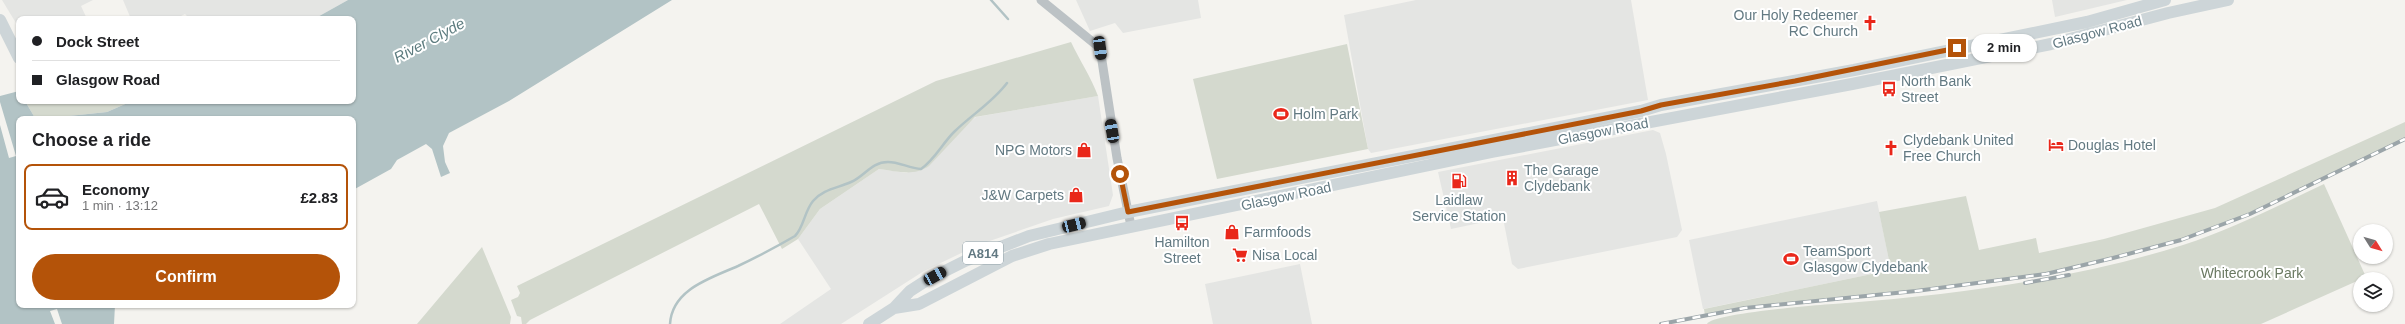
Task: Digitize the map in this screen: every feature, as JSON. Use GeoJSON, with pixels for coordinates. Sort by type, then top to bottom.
{"type":"FeatureCollection","features":[{"type":"Feature","properties":{"kind":"main road","name":"Glasgow Road"},"geometry":{"type":"LineString","coordinates":[[894,308],[910,290],[954,266],[1014,241],[1128,212],[1641,111],[1661,105],[1832,74],[2080,23],[2165,0]]}},
{"type":"Feature","properties":{"kind":"main road","name":"Glasgow Road"},"geometry":{"type":"LineString","coordinates":[[894,308],[919,304],[1005,260],[1032,249],[1131,226],[1492,152],[2051,44],[2168,13],[2228,0]]}},
{"type":"Feature","properties":{"kind":"main road"},"geometry":{"type":"LineString","coordinates":[[0,20],[16,52]]}},
{"type":"Feature","properties":{"kind":"main road"},"geometry":{"type":"LineString","coordinates":[[1661,105],[1663,119]]}},
{"type":"Feature","properties":{"kind":"main road","name":"A814"},"geometry":{"type":"LineString","coordinates":[[869,324],[894,308]]}},
{"type":"Feature","properties":{"kind":"street"},"geometry":{"type":"LineString","coordinates":[[1041,0],[1100,48],[1115,151],[1131,226]]}},
{"type":"Feature","properties":{"kind":"shaded area"},"geometry":{"type":"Polygon","coordinates":[[[2,0],[93,0],[81,6],[86,16],[16,16],[16,23],[2,0]]]}},
{"type":"Feature","properties":{"kind":"shaded area"},"geometry":{"type":"Polygon","coordinates":[[[123,0],[348,0],[319,16],[187,16],[185,14],[181,16],[130,16],[123,0]]]}},
{"type":"Feature","properties":{"kind":"shaded area"},"geometry":{"type":"Polygon","coordinates":[[[1076,0],[1198,0],[1201,18],[1123,33],[1115,23],[1090,31],[1076,0]]]}},
{"type":"Feature","properties":{"kind":"shaded area"},"geometry":{"type":"Polygon","coordinates":[[[1416,0],[1631,0],[1648,100],[1371,153],[1368,149],[1344,15],[1416,0]]]}},
{"type":"Feature","properties":{"kind":"shaded area"},"geometry":{"type":"Polygon","coordinates":[[[2052,0],[2127,0],[2055,17],[2052,0]]]}},
{"type":"Feature","properties":{"kind":"shaded area"},"geometry":{"type":"Polygon","coordinates":[[[1098,96],[1113,195],[1109,206],[1053,219],[978,245],[924,271],[841,324],[780,324],[831,289],[798,239],[820,209],[879,169],[907,173],[976,117],[1098,96]]]}},
{"type":"Feature","properties":{"kind":"shaded area"},"geometry":{"type":"Polygon","coordinates":[[[1653,130],[1660,133],[1666,154],[1682,230],[1677,237],[1518,269],[1512,264],[1503,218],[1451,229],[1438,172],[1653,130]]]}},
{"type":"Feature","properties":{"kind":"shaded area","name":"TeamSport Glasgow Clydebank"},"geometry":{"type":"Polygon","coordinates":[[[1877,201],[1891,270],[1703,309],[1689,240],[1877,201]]]}},
{"type":"Feature","properties":{"kind":"shaded area"},"geometry":{"type":"Polygon","coordinates":[[[1300,264],[1312,324],[1213,324],[1205,284],[1300,264]]]}},
{"type":"Feature","properties":{"kind":"green space"},"geometry":{"type":"Polygon","coordinates":[[[1071,42],[1098,96],[975,117],[929,166],[911,172],[879,169],[820,209],[798,239],[782,249],[759,204],[530,320],[526,324],[522,324],[521,317],[517,316],[511,300],[518,297],[520,293],[517,286],[936,81],[1071,42]]]}},
{"type":"Feature","properties":{"kind":"green space","name":"Holm Park"},"geometry":{"type":"Polygon","coordinates":[[[1347,44],[1368,149],[1217,179],[1193,79],[1347,44]]]}},
{"type":"Feature","properties":{"kind":"green space"},"geometry":{"type":"Polygon","coordinates":[[[27,104],[125,104],[107,112],[69,116],[34,116],[27,104]]]}},
{"type":"Feature","properties":{"kind":"green space"},"geometry":{"type":"Polygon","coordinates":[[[2405,122],[2405,139],[2328,178],[2289,197],[2226,224],[2150,250],[2072,269],[2004,281],[1961,287],[1833,298],[1747,308],[1705,316],[1704,309],[1891,270],[1879,212],[1966,196],[1979,250],[2036,238],[2039,253],[2104,239],[2215,208],[2405,122]]]}},
{"type":"Feature","properties":{"kind":"green space","name":"Whitecrook Park"},"geometry":{"type":"Polygon","coordinates":[[[2324,184],[2353,248],[2353,264],[2360,264],[2364,272],[2353,272],[2353,283],[2261,324],[1707,324],[1714,320],[1729,316],[1749,313],[1974,290],[2059,276],[2142,257],[2183,245],[2255,217],[2324,184]]]}},
{"type":"Feature","properties":{"kind":"green space"},"geometry":{"type":"Polygon","coordinates":[[[482,247],[511,317],[510,324],[417,324],[482,247]]]}},
{"type":"Feature","properties":{"kind":"water","name":"River Clyde"},"geometry":{"type":"Polygon","coordinates":[[[348,0],[672,0],[509,101],[449,133],[443,146],[445,162],[450,173],[441,177],[432,149],[426,144],[397,160],[391,169],[356,188],[356,116],[69,116],[107,112],[125,104],[356,104],[356,16],[319,16],[348,0]]]}},
{"type":"Feature","properties":{"kind":"water"},"geometry":{"type":"Polygon","coordinates":[[[16,92],[16,104],[27,104],[34,116],[16,116],[16,308],[115,308],[114,324],[0,324],[0,96],[16,92]]]}},
{"type":"Feature","properties":{"kind":"pier"},"geometry":{"type":"Polygon","coordinates":[[[0,102],[16,156],[9,158],[0,125],[0,102]]]}},
{"type":"Feature","properties":{"kind":"pier"},"geometry":{"type":"Polygon","coordinates":[[[57,309],[62,324],[55,324],[50,311],[57,309]]]}},
{"type":"Feature","properties":{"kind":"waterway"},"geometry":{"type":"LineString","coordinates":[[991,0],[1008,19]]}},
{"type":"Feature","properties":{"kind":"waterway"},"geometry":{"type":"LineString","coordinates":[[670,324],[672,312],[685,293],[705,280],[738,266],[795,236],[810,205],[821,194],[851,182],[877,164],[892,162],[921,169],[930,161],[954,132],[995,97],[1007,83]]}},
{"type":"Feature","properties":{"kind":"railway"},"geometry":{"type":"LineString","coordinates":[[1661,324],[1745,308],[1916,291],[2046,274],[2113,258],[2181,240],[2250,214],[2405,139]]}},
{"type":"Feature","properties":{"kind":"railway"},"geometry":{"type":"LineString","coordinates":[[2025,283],[2069,275]]}},
{"type":"Feature","properties":{"kind":"place","name":"Our Holy Redeemer RC Church"},"geometry":{"type":"Point","coordinates":[1870,23]}},
{"type":"Feature","properties":{"kind":"place","name":"North Bank Street"},"geometry":{"type":"Point","coordinates":[1889,89]}},
{"type":"Feature","properties":{"kind":"place","name":"Holm Park"},"geometry":{"type":"Point","coordinates":[1281,114]}},
{"type":"Feature","properties":{"kind":"place","name":"Douglas Hotel"},"geometry":{"type":"Point","coordinates":[2056,145]}},
{"type":"Feature","properties":{"kind":"place","name":"Clydebank United Free Church"},"geometry":{"type":"Point","coordinates":[1891,148]}},
{"type":"Feature","properties":{"kind":"place","name":"NPG Motors"},"geometry":{"type":"Point","coordinates":[1084,150]}},
{"type":"Feature","properties":{"kind":"place","name":"The Garage Clydebank"},"geometry":{"type":"Point","coordinates":[1512,178]}},
{"type":"Feature","properties":{"kind":"place","name":"Laidlaw Service Station"},"geometry":{"type":"Point","coordinates":[1459,181]}},
{"type":"Feature","properties":{"kind":"place","name":"J&W Carpets"},"geometry":{"type":"Point","coordinates":[1076,195]}},
{"type":"Feature","properties":{"kind":"place","name":"Hamilton Street"},"geometry":{"type":"Point","coordinates":[1182,223]}},
{"type":"Feature","properties":{"kind":"place","name":"Farmfoods"},"geometry":{"type":"Point","coordinates":[1232,232]}},
{"type":"Feature","properties":{"kind":"place","name":"Nisa Local"},"geometry":{"type":"Point","coordinates":[1240,255]}},
{"type":"Feature","properties":{"kind":"place","name":"TeamSport Glasgow Clydebank"},"geometry":{"type":"Point","coordinates":[1791,259]}},
{"type":"Feature","properties":{"kind":"route"},"geometry":{"type":"LineString","coordinates":[[1120,174],[1128,212],[1641,111],[1661,105],[1854,70],[1957,48]]}}]}
